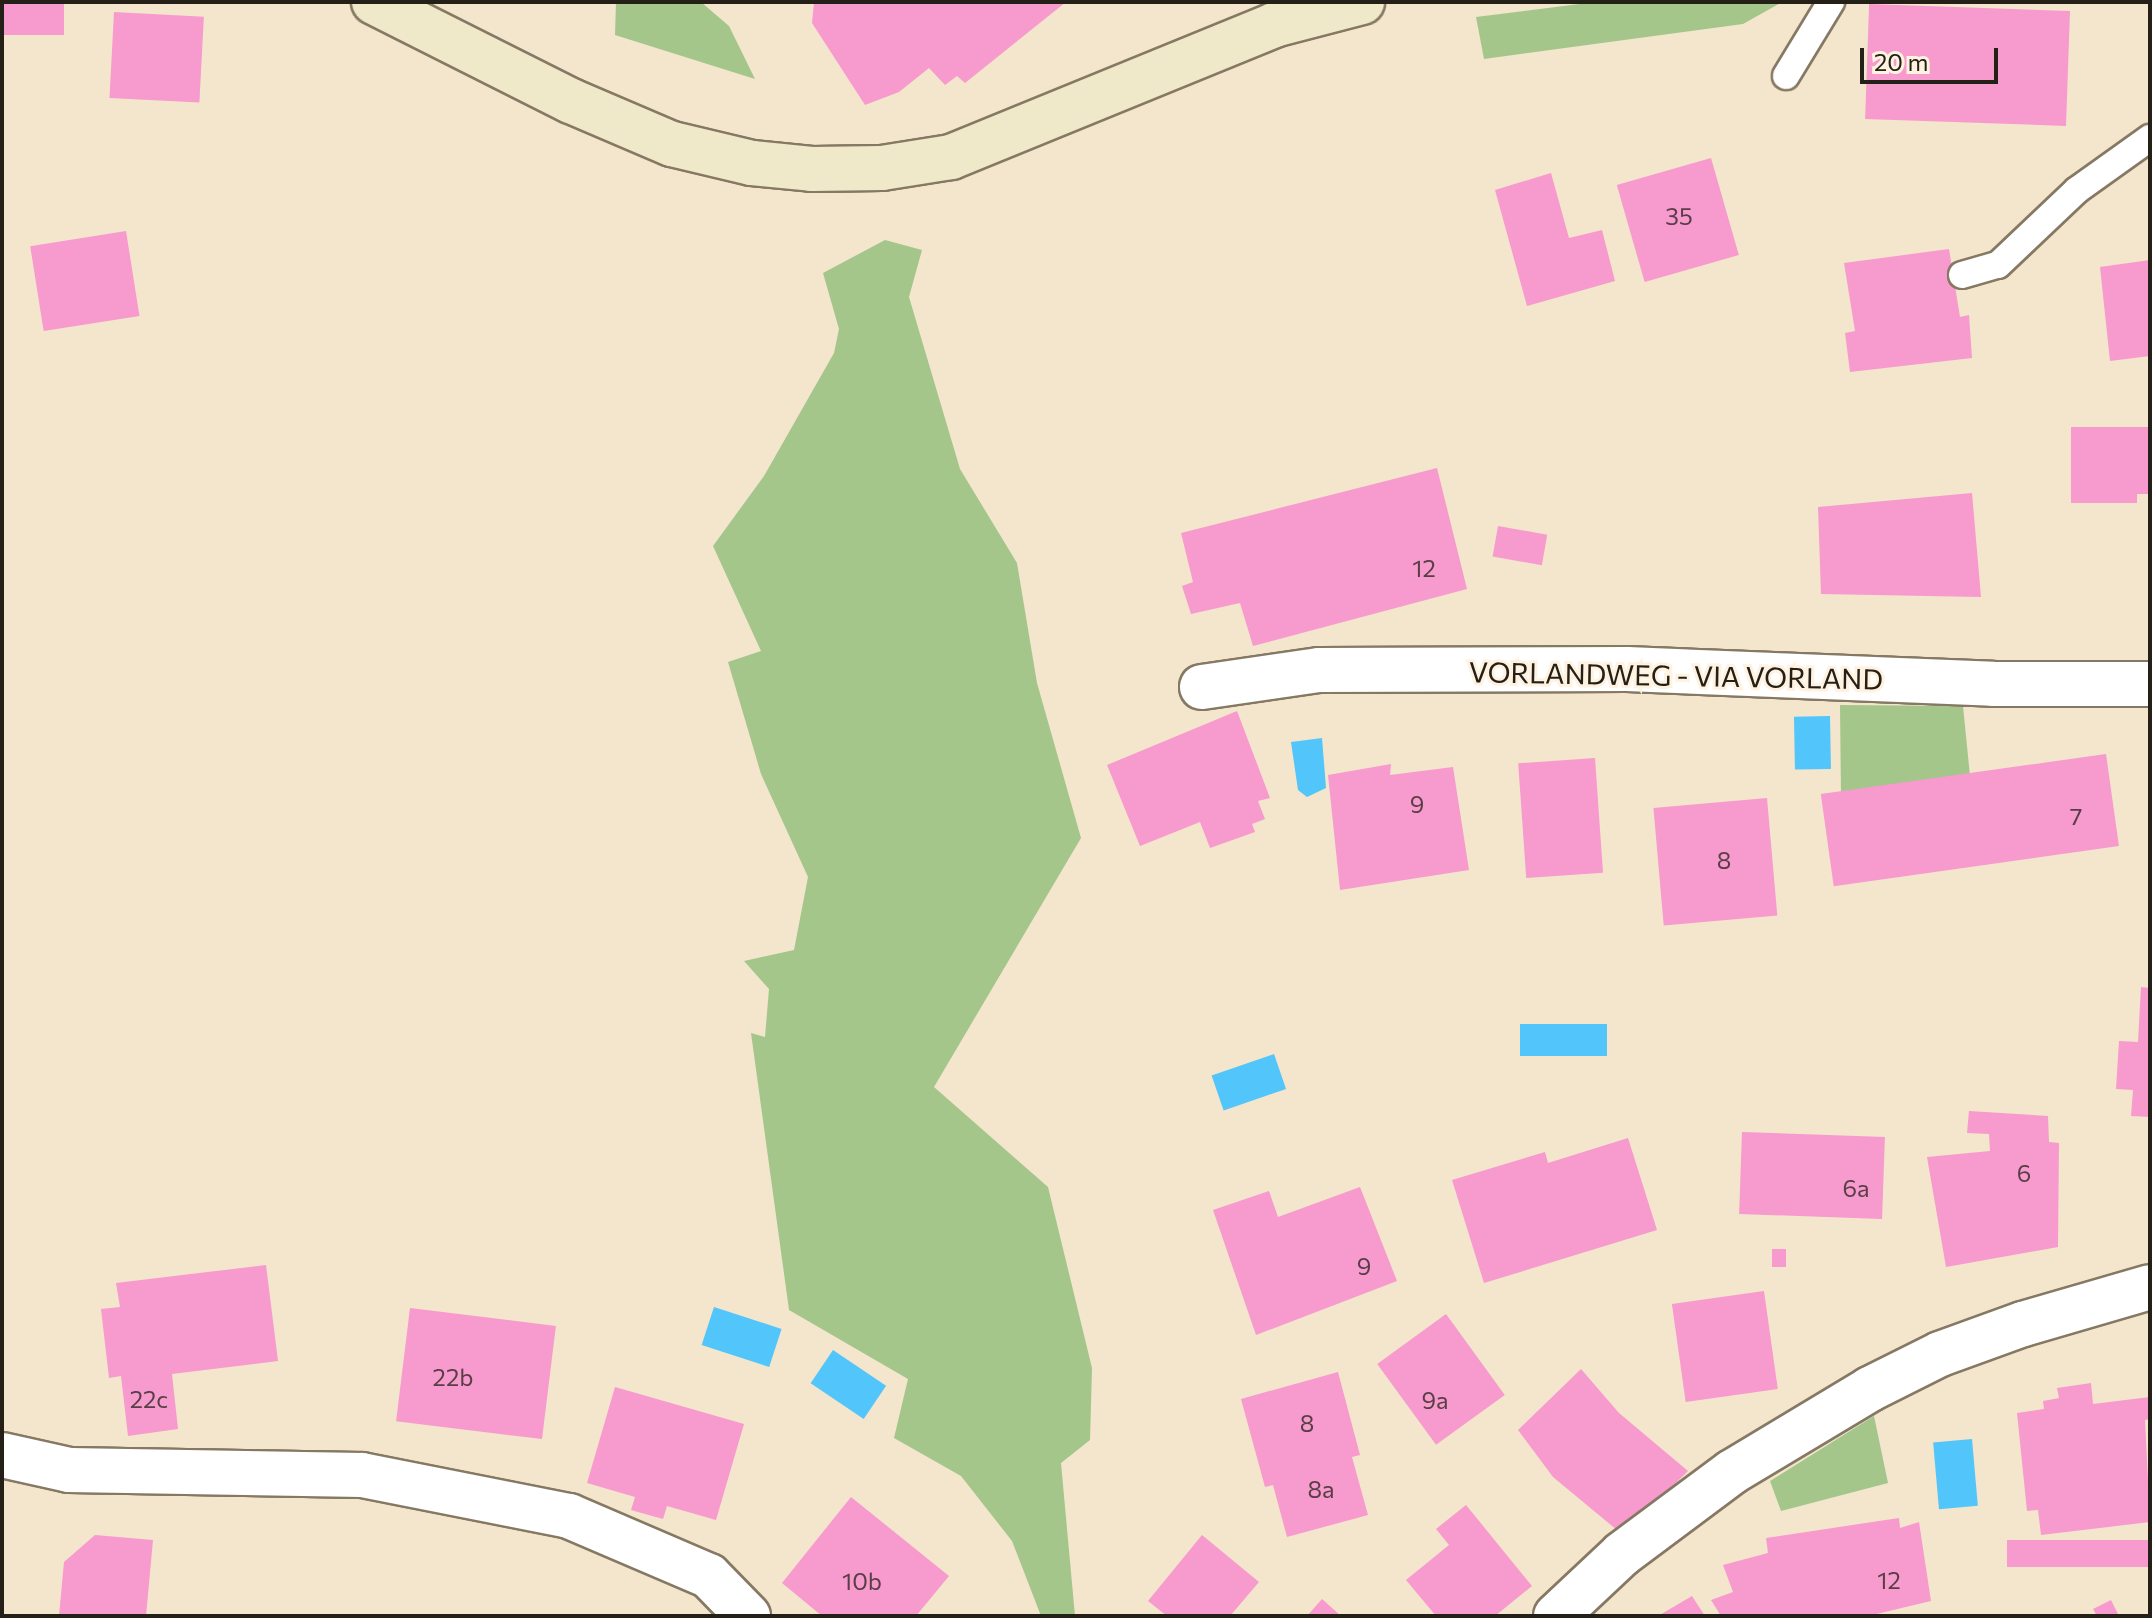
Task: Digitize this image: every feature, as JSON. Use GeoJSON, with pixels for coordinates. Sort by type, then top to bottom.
{"type":"FeatureCollection","features":[{"type":"Feature","properties":{"kind":"street"},"geometry":{"type":"LineString","coordinates":[[374,2],[571,101],[672,144],[752,163],[812,169],[882,168],[951,157],[1274,25],[1362,2]]}},
{"type":"Feature","properties":{"kind":"street","name":"VORLANDWEG - VIA VORLAND"},"geometry":{"type":"LineString","coordinates":[[1202,687],[1319,670],[1612,669],[1993,684],[2150,684]]}},
{"type":"Feature","properties":{"kind":"street"},"geometry":{"type":"LineString","coordinates":[[1556,1616],[1622,1554],[1732,1472],[1870,1389],[1940,1354],[2009,1329],[2150,1287]]}},
{"type":"Feature","properties":{"kind":"street"},"geometry":{"type":"LineString","coordinates":[[2,1455],[69,1470],[362,1475],[569,1516],[709,1576],[748,1616]]}},
{"type":"Feature","properties":{"kind":"lane"},"geometry":{"type":"LineString","coordinates":[[1786,76],[1831,2]]}},
{"type":"Feature","properties":{"kind":"lane"},"geometry":{"type":"LineString","coordinates":[[1962,275],[1998,265],[2077,190],[2150,138]]}},
{"type":"Feature","properties":{"kind":"green space"},"geometry":{"type":"Polygon","coordinates":[[[616,2],[701,2],[729,26],[755,79],[615,35],[616,2]]]}},
{"type":"Feature","properties":{"kind":"green space"},"geometry":{"type":"Polygon","coordinates":[[[1595,2],[1782,2],[1743,24],[1484,59],[1476,17],[1595,2]]]}},
{"type":"Feature","properties":{"kind":"green space"},"geometry":{"type":"Polygon","coordinates":[[[885,240],[922,250],[909,297],[960,469],[1017,563],[1037,683],[1081,838],[934,1087],[1048,1187],[1092,1368],[1090,1440],[1061,1463],[1075,1616],[1041,1616],[1012,1541],[961,1476],[894,1438],[908,1379],[789,1310],[751,1033],[765,1037],[769,989],[744,961],[794,950],[808,877],[761,774],[728,662],[761,651],[713,546],[764,476],[834,353],[839,329],[823,273],[885,240]]]}},
{"type":"Feature","properties":{"kind":"green space"},"geometry":{"type":"Polygon","coordinates":[[[1840,705],[1963,706],[1970,776],[1841,796],[1840,705]]]}},
{"type":"Feature","properties":{"kind":"green space"},"geometry":{"type":"Polygon","coordinates":[[[1874,1416],[1888,1483],[1781,1511],[1770,1481],[1874,1416]]]}},
{"type":"Feature","properties":{"kind":"water"},"geometry":{"type":"Polygon","coordinates":[[[1830,716],[1831,769],[1795,770],[1794,717],[1830,716]]]}},
{"type":"Feature","properties":{"kind":"water"},"geometry":{"type":"Polygon","coordinates":[[[1322,738],[1326,788],[1307,797],[1298,790],[1291,742],[1322,738]]]}},
{"type":"Feature","properties":{"kind":"water"},"geometry":{"type":"Polygon","coordinates":[[[1520,1024],[1607,1024],[1607,1056],[1520,1056],[1520,1024]]]}},
{"type":"Feature","properties":{"kind":"water"},"geometry":{"type":"Polygon","coordinates":[[[1274,1054],[1286,1089],[1224,1110],[1212,1075],[1274,1054]]]}},
{"type":"Feature","properties":{"kind":"water"},"geometry":{"type":"Polygon","coordinates":[[[714,1307],[782,1329],[769,1367],[702,1345],[714,1307]]]}},
{"type":"Feature","properties":{"kind":"water"},"geometry":{"type":"Polygon","coordinates":[[[833,1350],[886,1386],[864,1419],[811,1383],[833,1350]]]}},
{"type":"Feature","properties":{"kind":"water"},"geometry":{"type":"Polygon","coordinates":[[[1972,1439],[1978,1506],[1939,1509],[1933,1442],[1972,1439]]]}},
{"type":"Feature","properties":{"kind":"building"},"geometry":{"type":"Polygon","coordinates":[[[2,2],[64,2],[64,35],[2,35],[2,2]]]}},
{"type":"Feature","properties":{"kind":"building"},"geometry":{"type":"Polygon","coordinates":[[[814,2],[1066,2],[965,83],[957,76],[945,85],[929,68],[899,92],[865,105],[812,23],[814,2]]]}},
{"type":"Feature","properties":{"kind":"building"},"geometry":{"type":"Polygon","coordinates":[[[1869,4],[2070,11],[2066,126],[1865,119],[1869,4]]]}},
{"type":"Feature","properties":{"kind":"building"},"geometry":{"type":"Polygon","coordinates":[[[114,12],[204,17],[199,103],[109,98],[114,12]]]}},
{"type":"Feature","properties":{"kind":"building"},"geometry":{"type":"Polygon","coordinates":[[[1711,158],[1739,255],[1645,282],[1617,185],[1711,158]]]}},
{"type":"Feature","properties":{"kind":"building"},"geometry":{"type":"Polygon","coordinates":[[[1551,173],[1569,238],[1602,230],[1615,281],[1527,306],[1495,190],[1551,173]]]}},
{"type":"Feature","properties":{"kind":"building"},"geometry":{"type":"Polygon","coordinates":[[[126,231],[139,316],[44,331],[30,246],[126,231]]]}},
{"type":"Feature","properties":{"kind":"building"},"geometry":{"type":"Polygon","coordinates":[[[1949,249],[1960,317],[1969,315],[1972,358],[1850,372],[1845,333],[1855,331],[1844,263],[1949,249]]]}},
{"type":"Feature","properties":{"kind":"building"},"geometry":{"type":"Polygon","coordinates":[[[2150,260],[2150,356],[2110,361],[2100,267],[2150,260]]]}},
{"type":"Feature","properties":{"kind":"building"},"geometry":{"type":"Polygon","coordinates":[[[2071,427],[2150,427],[2150,494],[2137,494],[2137,503],[2071,503],[2071,427]]]}},
{"type":"Feature","properties":{"kind":"building"},"geometry":{"type":"Polygon","coordinates":[[[1437,468],[1467,589],[1253,646],[1240,603],[1191,614],[1182,586],[1193,582],[1181,533],[1437,468]]]}},
{"type":"Feature","properties":{"kind":"building"},"geometry":{"type":"Polygon","coordinates":[[[1972,493],[1981,597],[1821,594],[1818,507],[1972,493]]]}},
{"type":"Feature","properties":{"kind":"building"},"geometry":{"type":"Polygon","coordinates":[[[1498,526],[1547,535],[1542,565],[1493,557],[1498,526]]]}},
{"type":"Feature","properties":{"kind":"building"},"geometry":{"type":"Polygon","coordinates":[[[1237,711],[1270,798],[1258,801],[1265,819],[1252,824],[1255,832],[1210,848],[1200,822],[1140,846],[1107,765],[1237,711]]]}},
{"type":"Feature","properties":{"kind":"building"},"geometry":{"type":"Polygon","coordinates":[[[2106,754],[2119,846],[1834,886],[1821,794],[2106,754]]]}},
{"type":"Feature","properties":{"kind":"building"},"geometry":{"type":"Polygon","coordinates":[[[1595,758],[1603,873],[1526,878],[1518,763],[1595,758]]]}},
{"type":"Feature","properties":{"kind":"building"},"geometry":{"type":"Polygon","coordinates":[[[1391,764],[1390,775],[1453,767],[1469,870],[1340,890],[1328,775],[1391,764]]]}},
{"type":"Feature","properties":{"kind":"building"},"geometry":{"type":"Polygon","coordinates":[[[1767,798],[1777,916],[1664,925],[1653,808],[1767,798]]]}},
{"type":"Feature","properties":{"kind":"building"},"geometry":{"type":"Polygon","coordinates":[[[2141,987],[2150,988],[2150,1117],[2131,1116],[2133,1090],[2116,1089],[2119,1041],[2138,1042],[2141,987]]]}},
{"type":"Feature","properties":{"kind":"building"},"geometry":{"type":"Polygon","coordinates":[[[1969,1111],[2048,1116],[2049,1142],[2059,1143],[2058,1247],[1946,1267],[1927,1157],[1990,1151],[1989,1134],[1967,1133],[1969,1111]]]}},
{"type":"Feature","properties":{"kind":"building"},"geometry":{"type":"Polygon","coordinates":[[[1742,1132],[1885,1137],[1882,1219],[1739,1214],[1742,1132]]]}},
{"type":"Feature","properties":{"kind":"building"},"geometry":{"type":"Polygon","coordinates":[[[1628,1138],[1657,1230],[1484,1283],[1452,1180],[1545,1152],[1548,1163],[1628,1138]]]}},
{"type":"Feature","properties":{"kind":"building"},"geometry":{"type":"Polygon","coordinates":[[[1360,1187],[1397,1281],[1256,1335],[1213,1210],[1269,1191],[1278,1217],[1360,1187]]]}},
{"type":"Feature","properties":{"kind":"building"},"geometry":{"type":"Polygon","coordinates":[[[1772,1249],[1786,1249],[1786,1267],[1772,1267],[1772,1249]]]}},
{"type":"Feature","properties":{"kind":"building"},"geometry":{"type":"Polygon","coordinates":[[[266,1265],[278,1361],[172,1374],[178,1429],[128,1436],[121,1376],[109,1378],[101,1309],[120,1307],[116,1283],[266,1265]]]}},
{"type":"Feature","properties":{"kind":"building"},"geometry":{"type":"Polygon","coordinates":[[[1764,1291],[1778,1389],[1686,1402],[1672,1304],[1764,1291]]]}},
{"type":"Feature","properties":{"kind":"building"},"geometry":{"type":"Polygon","coordinates":[[[410,1308],[556,1326],[542,1439],[396,1421],[410,1308]]]}},
{"type":"Feature","properties":{"kind":"building"},"geometry":{"type":"Polygon","coordinates":[[[1446,1314],[1505,1395],[1436,1445],[1377,1364],[1446,1314]]]}},
{"type":"Feature","properties":{"kind":"building"},"geometry":{"type":"Polygon","coordinates":[[[1581,1369],[1619,1413],[1688,1471],[1623,1535],[1553,1477],[1518,1430],[1581,1369]]]}},
{"type":"Feature","properties":{"kind":"building"},"geometry":{"type":"Polygon","coordinates":[[[1338,1372],[1360,1455],[1352,1457],[1368,1515],[1287,1537],[1273,1485],[1265,1487],[1241,1399],[1338,1372]]]}},
{"type":"Feature","properties":{"kind":"building"},"geometry":{"type":"Polygon","coordinates":[[[2091,1383],[2093,1404],[2150,1397],[2150,1419],[2145,1420],[2150,1522],[2041,1535],[2038,1510],[2027,1511],[2017,1413],[2044,1409],[2043,1401],[2059,1398],[2057,1388],[2091,1383]]]}},
{"type":"Feature","properties":{"kind":"building"},"geometry":{"type":"Polygon","coordinates":[[[615,1387],[744,1424],[716,1520],[667,1506],[663,1519],[631,1510],[635,1497],[587,1483],[615,1387]]]}},
{"type":"Feature","properties":{"kind":"building"},"geometry":{"type":"Polygon","coordinates":[[[851,1497],[949,1576],[916,1616],[822,1616],[782,1583],[851,1497]]]}},
{"type":"Feature","properties":{"kind":"building"},"geometry":{"type":"Polygon","coordinates":[[[1466,1505],[1532,1586],[1495,1616],[1436,1616],[1406,1580],[1449,1545],[1436,1529],[1466,1505]]]}},
{"type":"Feature","properties":{"kind":"building"},"geometry":{"type":"Polygon","coordinates":[[[1899,1518],[1900,1528],[1919,1522],[1931,1601],[1868,1616],[1721,1616],[1711,1600],[1733,1592],[1723,1565],[1768,1553],[1766,1538],[1899,1518]]]}},
{"type":"Feature","properties":{"kind":"building"},"geometry":{"type":"Polygon","coordinates":[[[95,1535],[153,1540],[146,1616],[59,1616],[64,1562],[95,1535]]]}},
{"type":"Feature","properties":{"kind":"building"},"geometry":{"type":"Polygon","coordinates":[[[1202,1535],[1259,1582],[1230,1616],[1167,1616],[1148,1601],[1202,1535]]]}},
{"type":"Feature","properties":{"kind":"building"},"geometry":{"type":"Polygon","coordinates":[[[2007,1540],[2150,1540],[2150,1567],[2007,1567],[2007,1540]]]}},
{"type":"Feature","properties":{"kind":"building"},"geometry":{"type":"Polygon","coordinates":[[[1692,1596],[1705,1616],[1658,1616],[1692,1596]]]}},
{"type":"Feature","properties":{"kind":"building"},"geometry":{"type":"Polygon","coordinates":[[[1322,1599],[1341,1616],[1307,1616],[1322,1599]]]}},
{"type":"Feature","properties":{"kind":"building"},"geometry":{"type":"Polygon","coordinates":[[[2111,1600],[2119,1616],[2097,1616],[2093,1609],[2111,1600]]]}}]}
